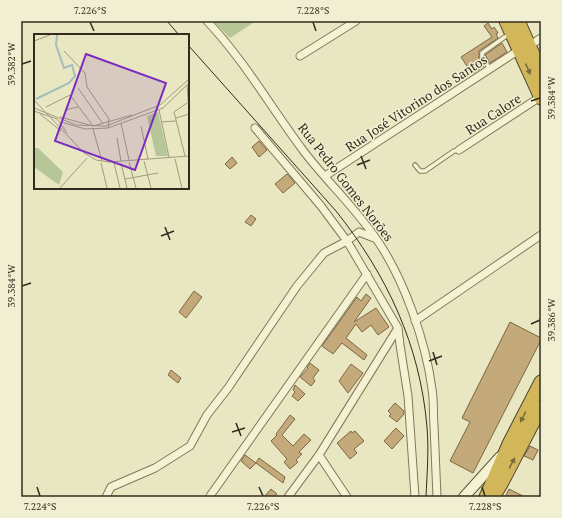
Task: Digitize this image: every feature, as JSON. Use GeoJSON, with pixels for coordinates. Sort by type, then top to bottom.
{"type":"FeatureCollection","features":[{"type":"Feature","properties":{"kind":"highway"},"geometry":{"type":"LineString","coordinates":[[512,25],[524,48],[541,72]]}},
{"type":"Feature","properties":{"kind":"highway"},"geometry":{"type":"LineString","coordinates":[[524,48],[541,98]]}},
{"type":"Feature","properties":{"kind":"highway"},"geometry":{"type":"LineString","coordinates":[[486,497],[509,444],[541,382]]}},
{"type":"Feature","properties":{"kind":"highway"},"geometry":{"type":"LineString","coordinates":[[492,497],[529,435],[541,407]]}},
{"type":"Feature","properties":{"kind":"main road"},"geometry":{"type":"LineString","coordinates":[[464,497],[498,460],[509,444]]}},
{"type":"Feature","properties":{"kind":"main road"},"geometry":{"type":"LineString","coordinates":[[497,497],[501,484]]}},
{"type":"Feature","properties":{"kind":"street","name":"Rua Pedro Gomes Norões"},"geometry":{"type":"LineString","coordinates":[[207,21],[232,49],[251,74],[269,103],[302,149],[376,239],[392,264],[402,284],[429,369],[432,390],[437,497]]}},
{"type":"Feature","properties":{"kind":"street"},"geometry":{"type":"LineString","coordinates":[[300,56],[356,21]]}},
{"type":"Feature","properties":{"kind":"street","name":"Rua José Vitorino dos Santos"},"geometry":{"type":"LineString","coordinates":[[325,176],[490,69],[541,38]]}},
{"type":"Feature","properties":{"kind":"street","name":"Rua Calore"},"geometry":{"type":"LineString","coordinates":[[459,150],[541,98]]}},
{"type":"Feature","properties":{"kind":"street"},"geometry":{"type":"LineString","coordinates":[[255,128],[321,206],[348,241],[398,328],[408,396],[415,497]]}},
{"type":"Feature","properties":{"kind":"street"},"geometry":{"type":"LineString","coordinates":[[353,210],[357,220],[359,232]]}},
{"type":"Feature","properties":{"kind":"street"},"geometry":{"type":"LineString","coordinates":[[106,497],[111,487],[155,468],[190,446],[207,415],[228,388],[297,286],[324,253],[348,241],[359,232]]}},
{"type":"Feature","properties":{"kind":"street"},"geometry":{"type":"LineString","coordinates":[[359,232],[376,239]]}},
{"type":"Feature","properties":{"kind":"street"},"geometry":{"type":"LineString","coordinates":[[415,321],[541,235]]}},
{"type":"Feature","properties":{"kind":"street"},"geometry":{"type":"LineString","coordinates":[[210,496],[367,274]]}},
{"type":"Feature","properties":{"kind":"street"},"geometry":{"type":"LineString","coordinates":[[288,497],[319,455],[398,328]]}},
{"type":"Feature","properties":{"kind":"street"},"geometry":{"type":"LineString","coordinates":[[319,455],[347,497]]}},
{"type":"Feature","properties":{"kind":"lane"},"geometry":{"type":"LineString","coordinates":[[490,69],[482,57],[483,51],[512,25]]}},
{"type":"Feature","properties":{"kind":"lane"},"geometry":{"type":"LineString","coordinates":[[415,165],[420,171],[425,171],[454,151],[459,150]]}},
{"type":"Feature","properties":{"kind":"green space"},"geometry":{"type":"Polygon","coordinates":[[[213,21],[256,21],[230,38],[213,21]]]}},
{"type":"Feature","properties":{"kind":"building"},"geometry":{"type":"Polygon","coordinates":[[[488,23],[492,29],[494,27],[498,33],[496,34],[498,38],[479,51],[479,58],[484,66],[472,74],[461,57],[492,37],[484,26],[488,23]]]}},
{"type":"Feature","properties":{"kind":"building"},"geometry":{"type":"Polygon","coordinates":[[[502,43],[507,52],[490,63],[485,55],[502,43]]]}},
{"type":"Feature","properties":{"kind":"building"},"geometry":{"type":"Polygon","coordinates":[[[259,141],[267,150],[259,157],[252,147],[259,141]]]}},
{"type":"Feature","properties":{"kind":"building"},"geometry":{"type":"Polygon","coordinates":[[[232,157],[237,163],[230,169],[225,164],[232,157]]]}},
{"type":"Feature","properties":{"kind":"building"},"geometry":{"type":"Polygon","coordinates":[[[287,174],[295,183],[283,193],[275,184],[287,174]]]}},
{"type":"Feature","properties":{"kind":"building"},"geometry":{"type":"Polygon","coordinates":[[[251,215],[256,219],[251,226],[245,222],[251,215]]]}},
{"type":"Feature","properties":{"kind":"building"},"geometry":{"type":"Polygon","coordinates":[[[194,291],[202,297],[186,318],[179,312],[194,291]]]}},
{"type":"Feature","properties":{"kind":"building"},"geometry":{"type":"Polygon","coordinates":[[[366,294],[371,298],[354,322],[376,308],[389,327],[378,335],[371,325],[362,332],[356,324],[346,338],[367,355],[364,360],[342,343],[333,354],[322,346],[357,297],[361,301],[366,294]]]}},
{"type":"Feature","properties":{"kind":"building"},"geometry":{"type":"Polygon","coordinates":[[[510,322],[541,338],[541,340],[473,473],[450,461],[470,422],[462,418],[510,322]]]}},
{"type":"Feature","properties":{"kind":"building"},"geometry":{"type":"Polygon","coordinates":[[[310,363],[319,370],[313,378],[315,381],[311,386],[300,377],[308,368],[307,367],[310,363]]]}},
{"type":"Feature","properties":{"kind":"building"},"geometry":{"type":"Polygon","coordinates":[[[351,364],[363,373],[348,393],[339,381],[351,364]]]}},
{"type":"Feature","properties":{"kind":"building"},"geometry":{"type":"Polygon","coordinates":[[[171,370],[181,378],[178,383],[168,375],[171,370]]]}},
{"type":"Feature","properties":{"kind":"building"},"geometry":{"type":"Polygon","coordinates":[[[295,385],[305,394],[298,401],[292,396],[295,392],[293,390],[295,385]]]}},
{"type":"Feature","properties":{"kind":"building"},"geometry":{"type":"Polygon","coordinates":[[[395,403],[404,411],[404,414],[397,422],[389,416],[391,414],[388,411],[395,403]]]}},
{"type":"Feature","properties":{"kind":"building"},"geometry":{"type":"Polygon","coordinates":[[[290,415],[295,419],[282,435],[293,446],[304,434],[311,440],[299,452],[302,454],[296,460],[298,462],[290,469],[284,462],[287,459],[271,441],[277,435],[276,434],[290,415]]]}},
{"type":"Feature","properties":{"kind":"building"},"geometry":{"type":"Polygon","coordinates":[[[396,428],[404,436],[392,449],[384,441],[396,428]]]}},
{"type":"Feature","properties":{"kind":"building"},"geometry":{"type":"Polygon","coordinates":[[[351,431],[352,433],[355,431],[364,441],[354,449],[357,453],[350,459],[337,443],[351,431]]]}},
{"type":"Feature","properties":{"kind":"building"},"geometry":{"type":"Polygon","coordinates":[[[530,446],[538,450],[533,460],[524,456],[530,446]]]}},
{"type":"Feature","properties":{"kind":"building"},"geometry":{"type":"Polygon","coordinates":[[[245,455],[256,463],[250,469],[241,461],[245,455]]]}},
{"type":"Feature","properties":{"kind":"building"},"geometry":{"type":"Polygon","coordinates":[[[259,458],[285,477],[283,483],[256,463],[259,458]]]}},
{"type":"Feature","properties":{"kind":"building"},"geometry":{"type":"Polygon","coordinates":[[[271,489],[277,494],[274,497],[264,497],[271,489]]]}},
{"type":"Feature","properties":{"kind":"building"},"geometry":{"type":"Polygon","coordinates":[[[509,489],[525,497],[505,497],[509,489]]]}},
{"type":"Feature","properties":{"kind":"tram line"},"geometry":{"type":"LineString","coordinates":[[167,21],[178,34]]}},
{"type":"Feature","properties":{"kind":"tram line"},"geometry":{"type":"LineString","coordinates":[[189,46],[336,211],[371,260],[385,286],[409,339],[423,397],[428,444],[426,497]]}}]}
